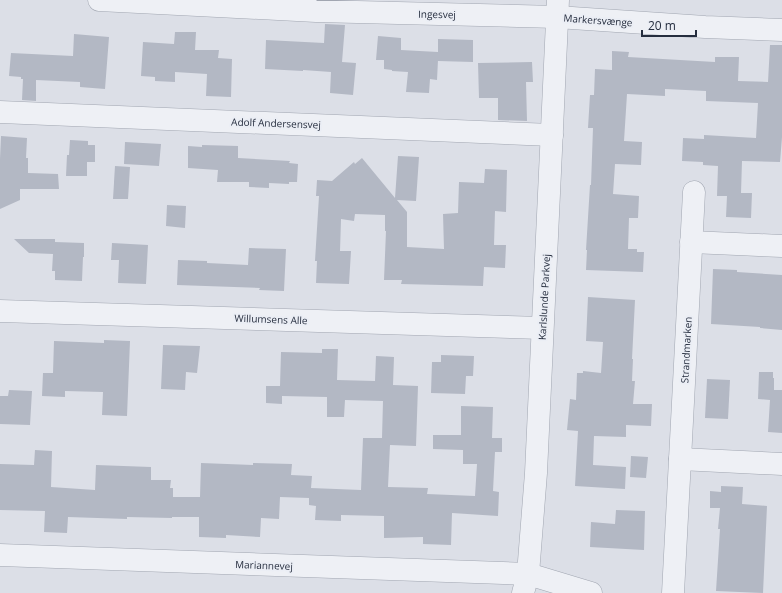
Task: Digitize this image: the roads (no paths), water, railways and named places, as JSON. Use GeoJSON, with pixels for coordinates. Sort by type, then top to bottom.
{"type":"FeatureCollection","features":[{"type":"Feature","properties":{"kind":"street","name":"Ingesvej"},"geometry":{"type":"LineString","coordinates":[[99,0],[316,6],[558,9]]}},
{"type":"Feature","properties":{"kind":"street","name":"Markersvænge"},"geometry":{"type":"LineString","coordinates":[[558,9],[697,26],[782,30]]}},
{"type":"Feature","properties":{"kind":"street","name":"Karlslunde Parkvej"},"geometry":{"type":"LineString","coordinates":[[525,584],[536,473],[558,9]]}},
{"type":"Feature","properties":{"kind":"street","name":"Adolf Andersensvej"},"geometry":{"type":"LineString","coordinates":[[0,112],[552,135]]}},
{"type":"Feature","properties":{"kind":"street","name":"Strandmarken"},"geometry":{"type":"LineString","coordinates":[[673,593],[694,192]]}},
{"type":"Feature","properties":{"kind":"street"},"geometry":{"type":"LineString","coordinates":[[691,242],[782,246]]}},
{"type":"Feature","properties":{"kind":"street","name":"Willumsens Alle"},"geometry":{"type":"LineString","coordinates":[[0,311],[542,328]]}},
{"type":"Feature","properties":{"kind":"street"},"geometry":{"type":"LineString","coordinates":[[680,459],[782,464]]}},
{"type":"Feature","properties":{"kind":"street","name":"Mariannevej"},"geometry":{"type":"LineString","coordinates":[[0,555],[525,584],[591,593]]}}]}
